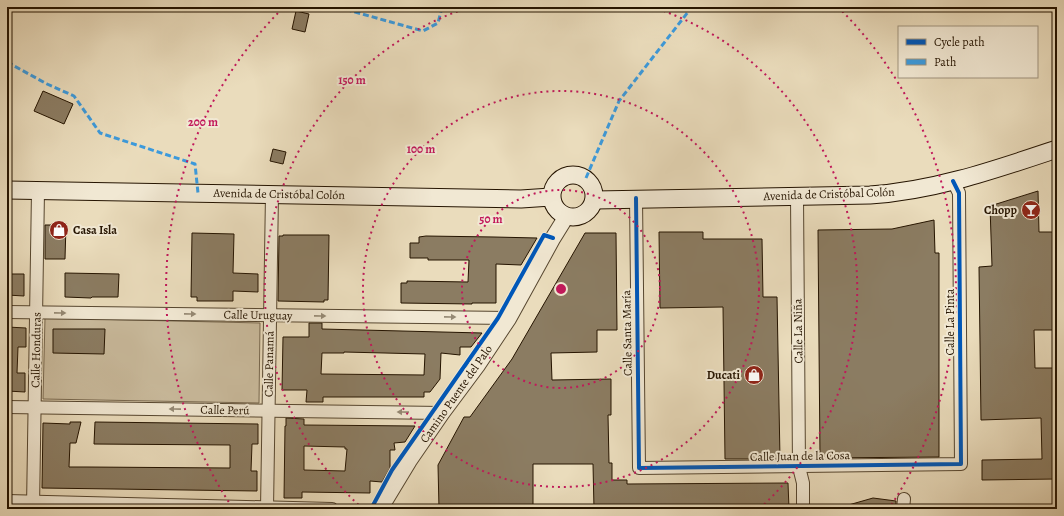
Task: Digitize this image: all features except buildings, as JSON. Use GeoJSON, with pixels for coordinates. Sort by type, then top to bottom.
{"type":"FeatureCollection","features":[{"type":"Feature","properties":{"kind":"main road","name":"Avenida de Cristóbal Colón"},"geometry":{"type":"LineString","coordinates":[[595,200],[891,194],[953,181],[1019,162],[1057,149]]}},
{"type":"Feature","properties":{"kind":"main road"},"geometry":{"type":"LineString","coordinates":[[571,174],[587,180],[593,187],[595,200],[590,210],[578,217],[566,217],[556,210],[551,197],[553,188],[560,179],[571,174]]}},
{"type":"Feature","properties":{"kind":"main road","name":"Avenida de Cristóbal Colón"},"geometry":{"type":"LineString","coordinates":[[7,190],[521,199],[551,197]]}},
{"type":"Feature","properties":{"kind":"street","name":"Calle La Pinta"},"geometry":{"type":"LineString","coordinates":[[953,181],[959,193],[961,464]]}},
{"type":"Feature","properties":{"kind":"street","name":"Calle Honduras"},"geometry":{"type":"LineString","coordinates":[[33,505],[38,191]]}},
{"type":"Feature","properties":{"kind":"street","name":"Calle Panamá"},"geometry":{"type":"LineString","coordinates":[[267,508],[272,194]]}},
{"type":"Feature","properties":{"kind":"street","name":"Calle La Niña"},"geometry":{"type":"LineString","coordinates":[[797,196],[799,467],[803,483],[804,509]]}},
{"type":"Feature","properties":{"kind":"street","name":"Calle Santa María"},"geometry":{"type":"LineString","coordinates":[[636,198],[639,468]]}},
{"type":"Feature","properties":{"kind":"street","name":"Camino Puente del Palo"},"geometry":{"type":"LineString","coordinates":[[380,509],[409,461],[477,366],[509,318],[566,217]]}},
{"type":"Feature","properties":{"kind":"street","name":"Calle Uruguay"},"geometry":{"type":"LineString","coordinates":[[7,312],[509,318]]}},
{"type":"Feature","properties":{"kind":"street","name":"Calle Perú"},"geometry":{"type":"LineString","coordinates":[[7,407],[442,413]]}},
{"type":"Feature","properties":{"kind":"street","name":"Calle Juan de la Cosa"},"geometry":{"type":"LineString","coordinates":[[639,468],[961,464]]}},
{"type":"Feature","properties":{"kind":"street"},"geometry":{"type":"LineString","coordinates":[[7,501],[33,505],[332,509]]}},
{"type":"Feature","properties":{"kind":"shaded area"},"geometry":{"type":"Polygon","coordinates":[[[45,318],[260,323],[259,403],[43,399],[45,318]]]}},
{"type":"Feature","properties":{"kind":"marked path"},"geometry":{"type":"LineString","coordinates":[[337,7],[423,31],[438,23],[442,7]]}},
{"type":"Feature","properties":{"kind":"marked path"},"geometry":{"type":"LineString","coordinates":[[586,178],[619,101],[688,12],[690,7]]}},
{"type":"Feature","properties":{"kind":"marked path"},"geometry":{"type":"LineString","coordinates":[[7,62],[47,84],[74,96],[100,133],[195,164],[198,193]]}},
{"type":"Feature","properties":{"kind":"cycle path"},"geometry":{"type":"LineString","coordinates":[[636,198],[639,468],[961,464],[959,193],[953,181]]}},
{"type":"Feature","properties":{"kind":"cycle path"},"geometry":{"type":"LineString","coordinates":[[371,509],[392,470],[498,318],[544,235],[553,238]]}},
{"type":"Feature","properties":{"kind":"place","name":"Chopp"},"geometry":{"type":"Point","coordinates":[1031,210]}},
{"type":"Feature","properties":{"kind":"place","name":"Casa Isla"},"geometry":{"type":"Point","coordinates":[59,230]}},
{"type":"Feature","properties":{"kind":"place","name":"Ducati"},"geometry":{"type":"Point","coordinates":[754,375]}}]}
